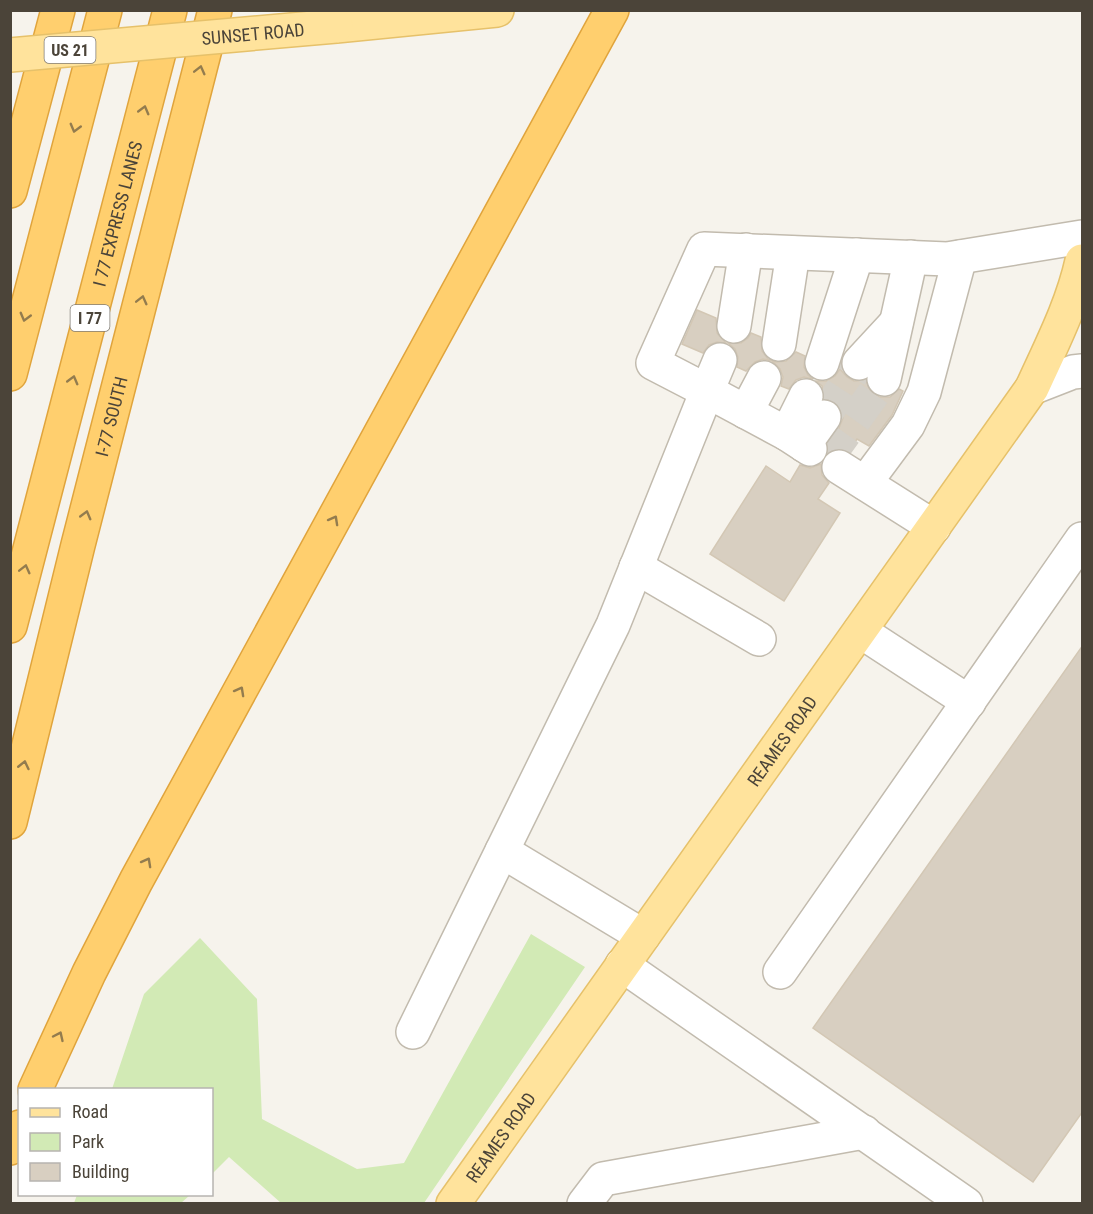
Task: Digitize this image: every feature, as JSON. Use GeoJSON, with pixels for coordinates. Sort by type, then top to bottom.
{"type":"FeatureCollection","features":[{"type":"Feature","properties":{"kind":"highway"},"geometry":{"type":"LineString","coordinates":[[10,191],[57,10]]}},
{"type":"Feature","properties":{"kind":"highway"},"geometry":{"type":"LineString","coordinates":[[10,374],[105,10]]}},
{"type":"Feature","properties":{"kind":"highway","name":"I 77 EXPRESS LANES"},"geometry":{"type":"LineString","coordinates":[[10,626],[170,10]]}},
{"type":"Feature","properties":{"kind":"highway","name":"I-77 SOUTH"},"geometry":{"type":"LineString","coordinates":[[10,822],[215,10]]}},
{"type":"Feature","properties":{"kind":"highway"},"geometry":{"type":"LineString","coordinates":[[35,1088],[89,973],[136,880],[612,10]]}},
{"type":"Feature","properties":{"kind":"highway"},"geometry":{"type":"LineString","coordinates":[[10,1148],[18,1131]]}},
{"type":"Feature","properties":{"kind":"main road","name":"SUNSET ROAD"},"geometry":{"type":"LineString","coordinates":[[10,55],[497,10]]}},
{"type":"Feature","properties":{"kind":"main road","name":"REAMES ROAD"},"geometry":{"type":"LineString","coordinates":[[453,1203],[1032,388],[1074,319],[1078,280],[1083,261]]}},
{"type":"Feature","properties":{"kind":"lane"},"geometry":{"type":"LineString","coordinates":[[815,406],[800,443],[653,363],[704,249],[947,259],[1083,237]]}},
{"type":"Feature","properties":{"kind":"lane"},"geometry":{"type":"LineString","coordinates":[[734,326],[746,250]]}},
{"type":"Feature","properties":{"kind":"lane"},"geometry":{"type":"LineString","coordinates":[[778,344],[793,253]]}},
{"type":"Feature","properties":{"kind":"lane"},"geometry":{"type":"LineString","coordinates":[[822,363],[857,255]]}},
{"type":"Feature","properties":{"kind":"lane"},"geometry":{"type":"LineString","coordinates":[[872,371],[897,322],[911,257]]}},
{"type":"Feature","properties":{"kind":"lane"},"geometry":{"type":"LineString","coordinates":[[934,527],[852,475],[908,425],[924,392],[960,257]]}},
{"type":"Feature","properties":{"kind":"lane"},"geometry":{"type":"LineString","coordinates":[[413,1032],[613,625],[720,360]]}},
{"type":"Feature","properties":{"kind":"lane"},"geometry":{"type":"LineString","coordinates":[[1032,388],[1073,372],[1083,371]]}},
{"type":"Feature","properties":{"kind":"lane"},"geometry":{"type":"LineString","coordinates":[[746,412],[764,378]]}},
{"type":"Feature","properties":{"kind":"lane"},"geometry":{"type":"LineString","coordinates":[[780,972],[1083,539]]}},
{"type":"Feature","properties":{"kind":"lane"},"geometry":{"type":"LineString","coordinates":[[636,567],[759,639]]}},
{"type":"Feature","properties":{"kind":"lane"},"geometry":{"type":"LineString","coordinates":[[860,631],[969,702]]}},
{"type":"Feature","properties":{"kind":"lane"},"geometry":{"type":"LineString","coordinates":[[502,851],[643,936]]}},
{"type":"Feature","properties":{"kind":"lane"},"geometry":{"type":"LineString","coordinates":[[622,964],[966,1203]]}},
{"type":"Feature","properties":{"kind":"lane"},"geometry":{"type":"LineString","coordinates":[[584,1203],[603,1179],[864,1132]]}},
{"type":"Feature","properties":{"kind":"green space"},"geometry":{"type":"Polygon","coordinates":[[[531,934],[585,967],[424,1203],[281,1203],[229,1157],[213,1173],[213,1088],[112,1088],[144,994],[200,938],[257,999],[262,1119],[357,1169],[404,1163],[531,934]]]}},
{"type":"Feature","properties":{"kind":"green space"},"geometry":{"type":"Polygon","coordinates":[[[76,1196],[189,1196],[181,1203],[74,1203],[76,1196]]]}},
{"type":"Feature","properties":{"kind":"building"},"geometry":{"type":"Polygon","coordinates":[[[697,310],[716,318],[717,333],[726,343],[717,342],[709,345],[703,353],[682,344],[697,310]]]}},
{"type":"Feature","properties":{"kind":"building"},"geometry":{"type":"Polygon","coordinates":[[[751,333],[761,337],[762,351],[768,359],[776,362],[786,361],[796,352],[805,356],[804,367],[813,379],[804,377],[796,380],[789,389],[781,386],[783,377],[780,369],[772,361],[763,359],[755,362],[746,371],[737,367],[738,357],[735,349],[728,343],[741,343],[751,333]]]}},
{"type":"Feature","properties":{"kind":"building"},"geometry":{"type":"Polygon","coordinates":[[[840,369],[854,381],[866,380],[871,392],[879,397],[890,397],[899,389],[903,391],[892,415],[869,446],[857,439],[849,451],[839,448],[828,452],[828,444],[843,418],[841,409],[834,401],[824,399],[822,386],[816,381],[826,381],[835,376],[840,369]]]}},
{"type":"Feature","properties":{"kind":"building"},"geometry":{"type":"Polygon","coordinates":[[[821,464],[822,475],[829,483],[818,499],[840,513],[784,601],[710,554],[766,466],[790,482],[800,465],[810,468],[821,464]]]}},
{"type":"Feature","properties":{"kind":"building"},"geometry":{"type":"Polygon","coordinates":[[[1083,645],[1083,1111],[1033,1182],[813,1028],[1083,645]]]}},
{"type":"Feature","properties":{"kind":"tunnel"},"geometry":{"type":"LineString","coordinates":[[824,417],[859,363]]}},
{"type":"Feature","properties":{"kind":"tunnel"},"geometry":{"type":"LineString","coordinates":[[826,460],[884,379]]}}]}
